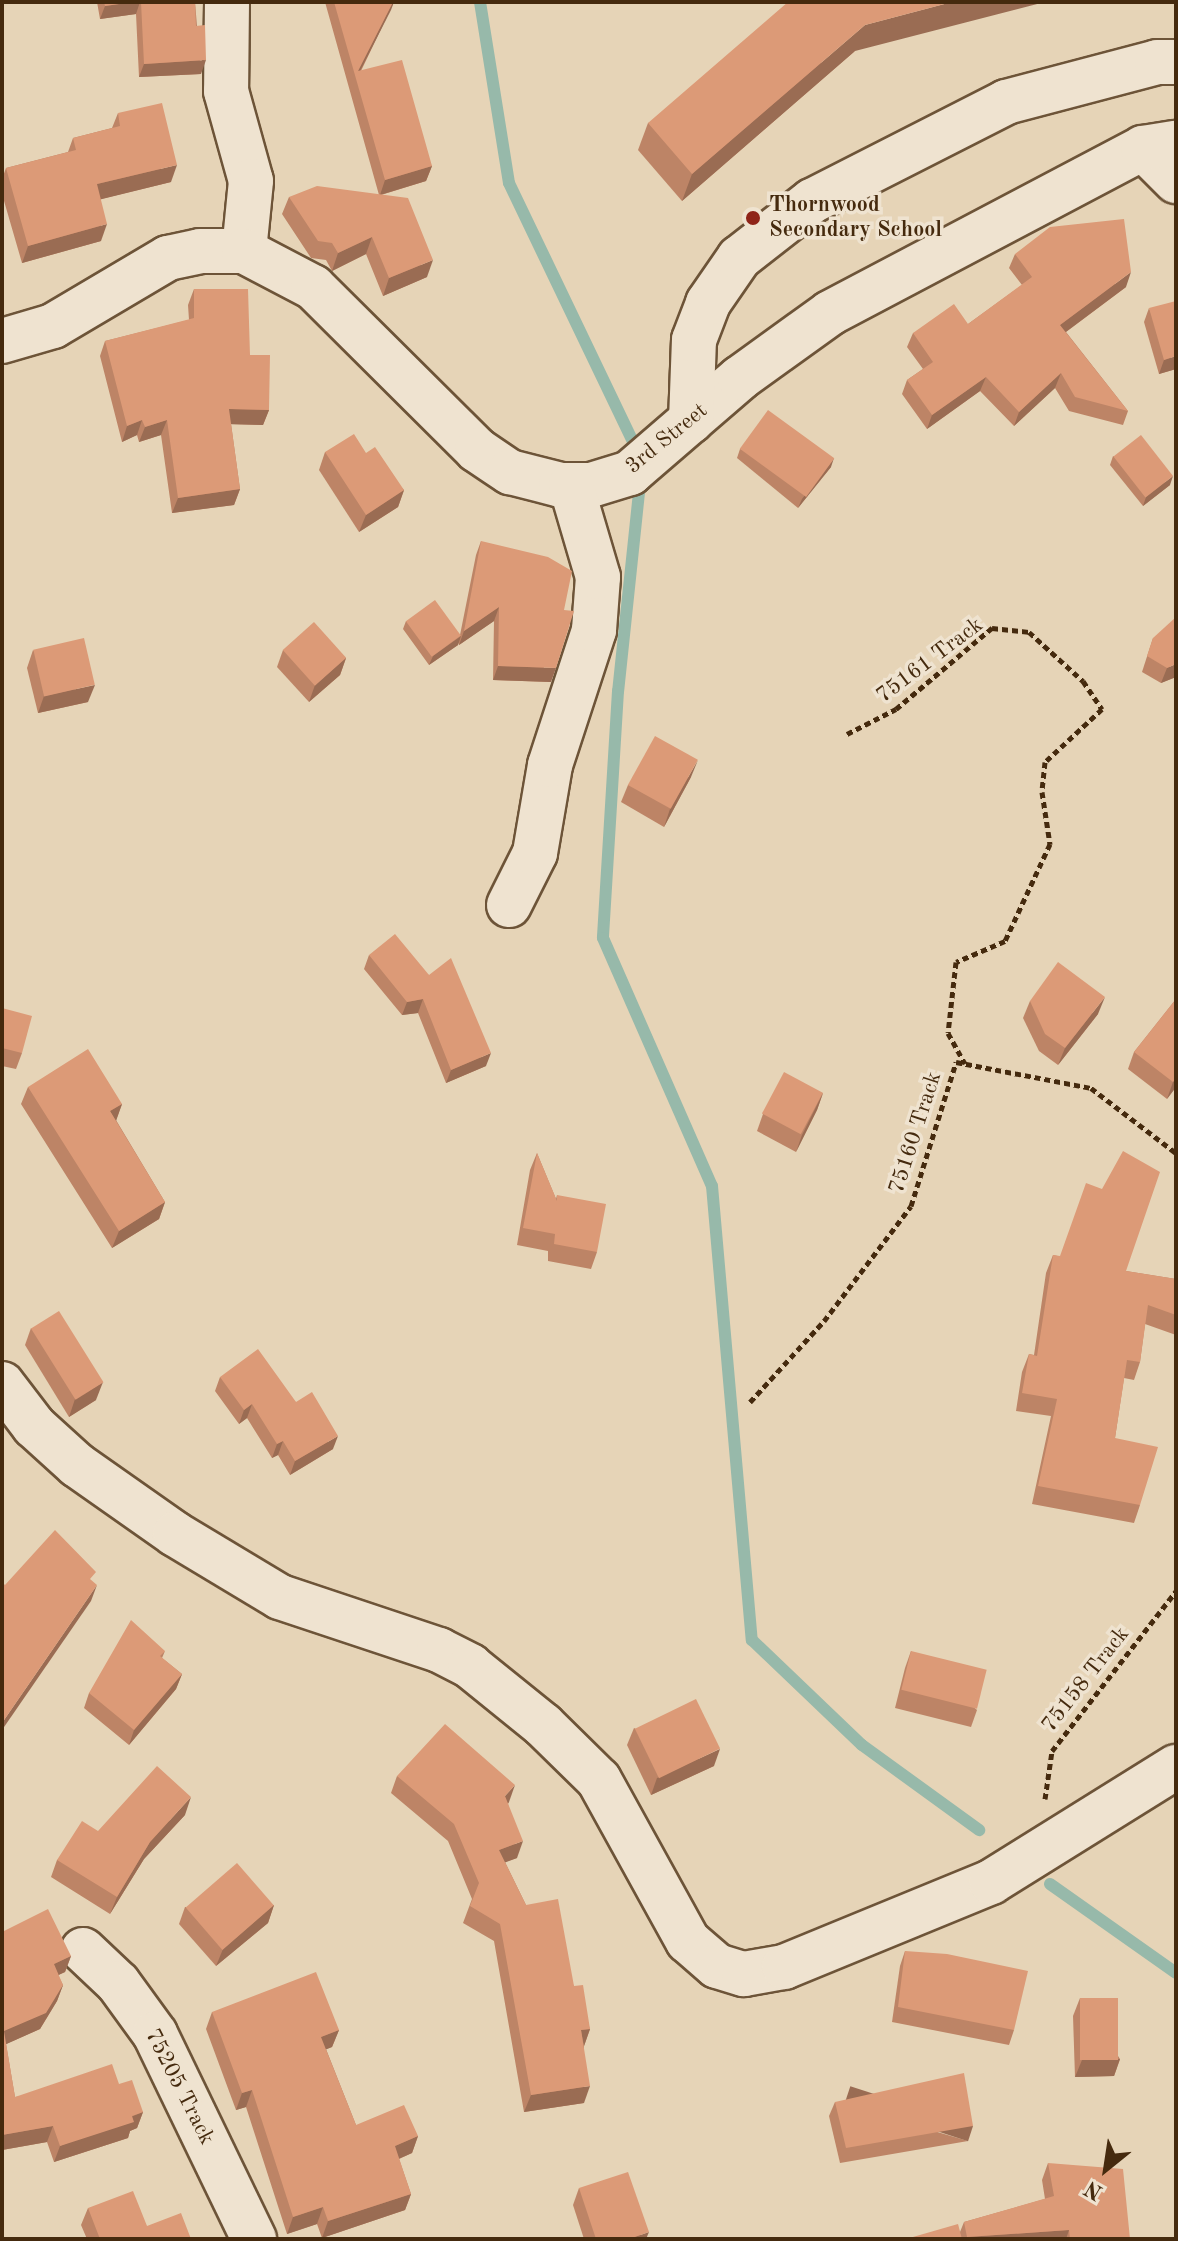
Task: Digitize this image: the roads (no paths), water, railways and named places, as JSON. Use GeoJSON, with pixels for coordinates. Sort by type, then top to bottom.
{"type":"FeatureCollection","features":[{"type":"Feature","properties":{"kind":"street"},"geometry":{"type":"LineString","coordinates":[[227,2],[226,91],[251,181],[244,251]]}},
{"type":"Feature","properties":{"kind":"street"},"geometry":{"type":"LineString","coordinates":[[691,421],[694,340],[708,303],[739,258],[812,201],[1006,102],[1157,62],[1176,62]]}},
{"type":"Feature","properties":{"kind":"street"},"geometry":{"type":"LineString","coordinates":[[1160,145],[1176,181]]}},
{"type":"Feature","properties":{"kind":"street","name":"3rd Street"},"geometry":{"type":"LineString","coordinates":[[2,341],[53,326],[168,258],[200,251],[244,251],[313,287],[477,450],[510,472],[571,485],[591,485],[630,473],[691,421],[830,313],[1160,145]]}},
{"type":"Feature","properties":{"kind":"street"},"geometry":{"type":"LineString","coordinates":[[509,905],[535,853],[550,765],[594,630],[598,577],[571,485]]}},
{"type":"Feature","properties":{"kind":"street"},"geometry":{"type":"LineString","coordinates":[[2,1384],[34,1426],[77,1465],[175,1534],[280,1597],[439,1650],[470,1666],[543,1725],[599,1780],[688,1941],[717,1966],[744,1974],[784,1967],[991,1882],[1044,1845],[1176,1767]]}},
{"type":"Feature","properties":{"kind":"street","name":"75205 Track"},"geometry":{"type":"LineString","coordinates":[[83,1950],[118,1983],[155,2034],[254,2239]]}},
{"type":"Feature","properties":{"kind":"waterway"},"geometry":{"type":"LineString","coordinates":[[480,2],[509,183],[632,440]]}},
{"type":"Feature","properties":{"kind":"waterway"},"geometry":{"type":"LineString","coordinates":[[640,483],[618,691],[603,938],[712,1186],[752,1640],[862,1745],[979,1830]]}},
{"type":"Feature","properties":{"kind":"waterway"},"geometry":{"type":"LineString","coordinates":[[1050,1884],[1176,1973]]}},
{"type":"Feature","properties":{"kind":"place","name":"Thornwood Secondary School"},"geometry":{"type":"Point","coordinates":[753,218]}}]}
